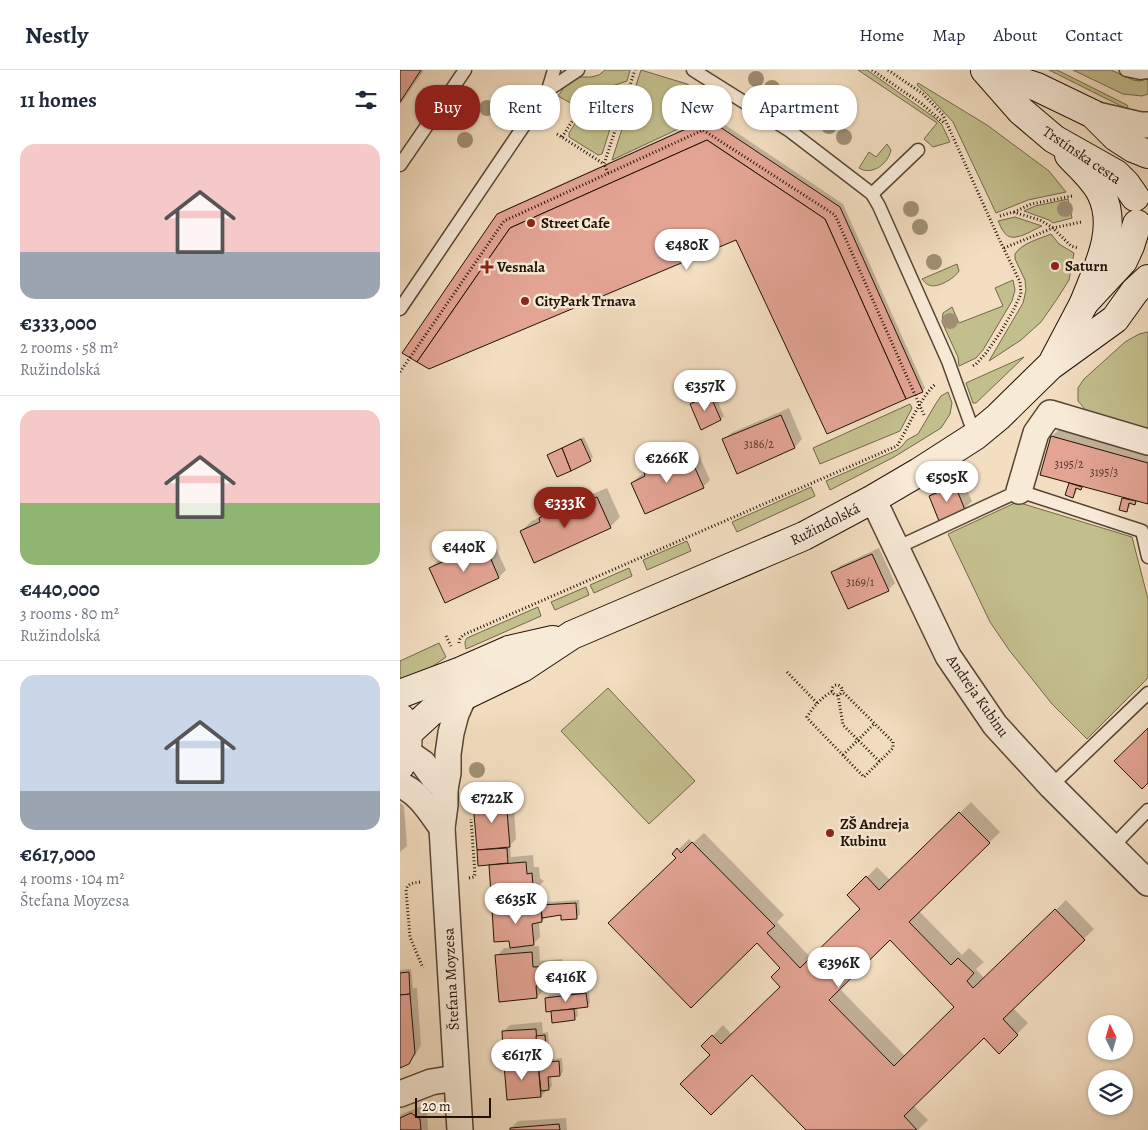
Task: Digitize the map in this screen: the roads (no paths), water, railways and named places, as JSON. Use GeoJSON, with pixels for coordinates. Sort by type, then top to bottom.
{"type":"FeatureCollection","features":[{"type":"Feature","properties":{"kind":"main road","name":"Trstínska cesta"},"geometry":{"type":"LineString","coordinates":[[985,70],[1037,87],[1093,114],[1116,137],[1133,148],[1148,154]]}},
{"type":"Feature","properties":{"kind":"main road","name":"Trstínska cesta"},"geometry":{"type":"LineString","coordinates":[[985,70],[1021,111],[1054,139],[1116,174],[1135,197]]}},
{"type":"Feature","properties":{"kind":"main road"},"geometry":{"type":"LineString","coordinates":[[1054,139],[1089,177],[1100,192],[1108,217],[1108,237],[1084,303]]}},
{"type":"Feature","properties":{"kind":"main road"},"geometry":{"type":"LineString","coordinates":[[1143,234],[1135,216],[1135,197],[1148,170]]}},
{"type":"Feature","properties":{"kind":"main road","name":"Ružindolská"},"geometry":{"type":"LineString","coordinates":[[1050,366],[1084,303],[1123,261],[1130,246],[1143,234]]}},
{"type":"Feature","properties":{"kind":"main road","name":"Ružindolská"},"geometry":{"type":"LineString","coordinates":[[400,694],[461,671],[509,650],[572,635],[804,536],[873,499],[975,436],[998,417],[1050,366],[1115,319],[1135,290],[1148,279]]}},
{"type":"Feature","properties":{"kind":"main road"},"geometry":{"type":"LineString","coordinates":[[1115,319],[1148,301]]}},
{"type":"Feature","properties":{"kind":"main road","name":"Ružindolská"},"geometry":{"type":"LineString","coordinates":[[404,742],[432,712],[446,702],[464,696],[522,668],[572,635]]}},
{"type":"Feature","properties":{"kind":"street"},"geometry":{"type":"LineString","coordinates":[[1093,114],[1148,125]]}},
{"type":"Feature","properties":{"kind":"street"},"geometry":{"type":"LineString","coordinates":[[1019,491],[1036,433],[1050,413],[1148,442]]}},
{"type":"Feature","properties":{"kind":"street","name":"Andreja Kubinu"},"geometry":{"type":"LineString","coordinates":[[873,499],[948,656],[996,725],[1051,786],[1148,883]]}},
{"type":"Feature","properties":{"kind":"street","name":"Štefana Moyzesa"},"geometry":{"type":"LineString","coordinates":[[460,1130],[442,828],[451,733],[456,714],[464,696]]}},
{"type":"Feature","properties":{"kind":"street"},"geometry":{"type":"LineString","coordinates":[[404,742],[445,789]]}},
{"type":"Feature","properties":{"kind":"street"},"geometry":{"type":"LineString","coordinates":[[400,785],[408,788],[427,807],[442,828]]}},
{"type":"Feature","properties":{"kind":"street"},"geometry":{"type":"LineString","coordinates":[[400,1094],[431,1082],[456,1078]]}},
{"type":"Feature","properties":{"kind":"lane"},"geometry":{"type":"LineString","coordinates":[[400,165],[466,70]]}},
{"type":"Feature","properties":{"kind":"lane"},"geometry":{"type":"LineString","coordinates":[[550,85],[554,70]]}},
{"type":"Feature","properties":{"kind":"lane"},"geometry":{"type":"LineString","coordinates":[[556,85],[578,70]]}},
{"type":"Feature","properties":{"kind":"lane"},"geometry":{"type":"LineString","coordinates":[[693,70],[790,131],[872,194],[948,361],[975,436]]}},
{"type":"Feature","properties":{"kind":"lane"},"geometry":{"type":"LineString","coordinates":[[1126,70],[1140,73],[1148,72]]}},
{"type":"Feature","properties":{"kind":"lane"},"geometry":{"type":"LineString","coordinates":[[400,309],[521,130]]}},
{"type":"Feature","properties":{"kind":"lane"},"geometry":{"type":"LineString","coordinates":[[872,194],[918,150]]}},
{"type":"Feature","properties":{"kind":"lane"},"geometry":{"type":"LineString","coordinates":[[896,548],[1019,491],[1142,531],[1148,557]]}},
{"type":"Feature","properties":{"kind":"lane"},"geometry":{"type":"LineString","coordinates":[[1051,786],[1148,692]]}},
{"type":"Feature","properties":{"kind":"lane"},"geometry":{"type":"LineString","coordinates":[[1112,847],[1148,810]]}},
{"type":"Feature","properties":{"kind":"place","name":"Street Cafe"},"geometry":{"type":"Point","coordinates":[531,223]}},
{"type":"Feature","properties":{"kind":"place","name":"Saturn"},"geometry":{"type":"Point","coordinates":[1055,266]}},
{"type":"Feature","properties":{"kind":"place","name":"Vesnala"},"geometry":{"type":"Point","coordinates":[487,267]}},
{"type":"Feature","properties":{"kind":"place","name":"CityPark Trnava"},"geometry":{"type":"Point","coordinates":[525,301]}},
{"type":"Feature","properties":{"kind":"place","name":"ZŠ Andreja Kubinu"},"geometry":{"type":"Point","coordinates":[830,833]}}]}
